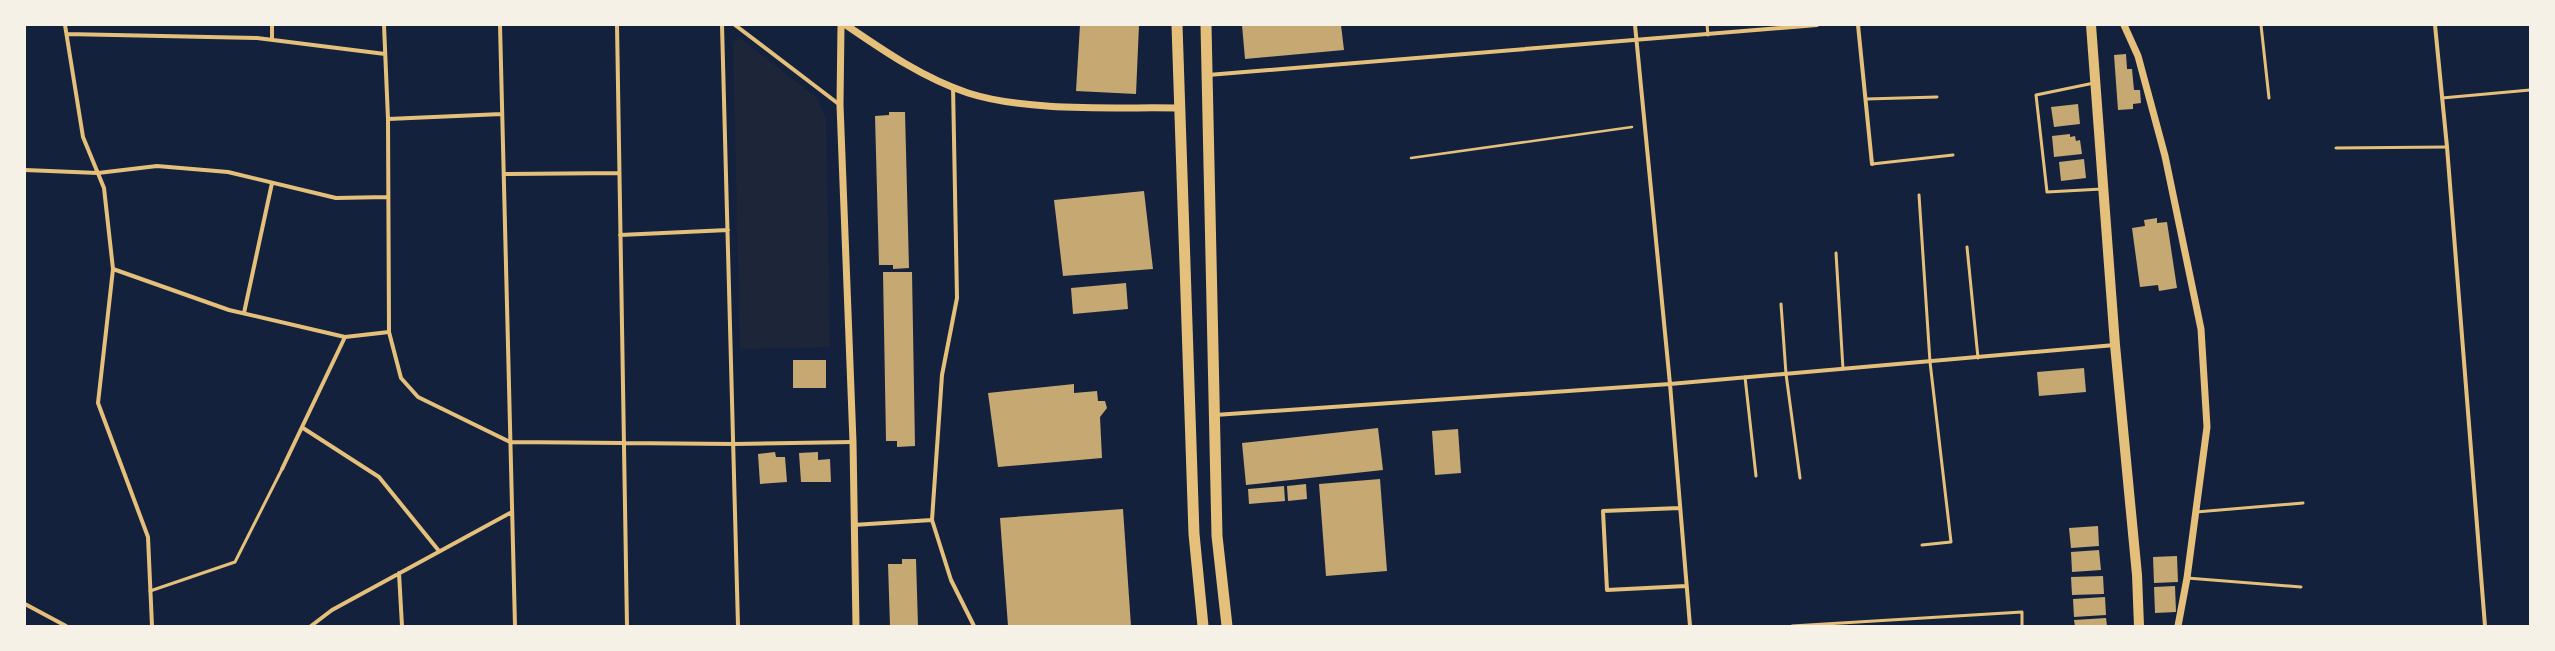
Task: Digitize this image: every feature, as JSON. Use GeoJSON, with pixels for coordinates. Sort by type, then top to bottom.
{"type":"FeatureCollection","features":[{"type":"Feature","properties":{"kind":"highway"},"geometry":{"type":"LineString","coordinates":[[1177,25],[1178,108],[1194,534],[1204,626]]}},
{"type":"Feature","properties":{"kind":"highway"},"geometry":{"type":"LineString","coordinates":[[1206,25],[1217,536],[1227,626]]}},
{"type":"Feature","properties":{"kind":"main road"},"geometry":{"type":"LineString","coordinates":[[2092,25],[2102,189],[2137,575],[2139,626]]}},
{"type":"Feature","properties":{"kind":"street"},"geometry":{"type":"LineString","coordinates":[[65,25],[83,137],[104,188],[112,269],[98,403],[148,536],[152,626]]}},
{"type":"Feature","properties":{"kind":"street"},"geometry":{"type":"LineString","coordinates":[[272,25],[272,40]]}},
{"type":"Feature","properties":{"kind":"street"},"geometry":{"type":"LineString","coordinates":[[384,25],[388,119],[387,197],[389,332],[401,378],[418,397],[510,442],[734,444],[853,442]]}},
{"type":"Feature","properties":{"kind":"street"},"geometry":{"type":"LineString","coordinates":[[500,25],[515,626]]}},
{"type":"Feature","properties":{"kind":"street"},"geometry":{"type":"LineString","coordinates":[[617,25],[627,626]]}},
{"type":"Feature","properties":{"kind":"street"},"geometry":{"type":"LineString","coordinates":[[722,25],[738,626]]}},
{"type":"Feature","properties":{"kind":"street"},"geometry":{"type":"LineString","coordinates":[[735,25],[840,105]]}},
{"type":"Feature","properties":{"kind":"street"},"geometry":{"type":"LineString","coordinates":[[841,25],[840,105],[853,442],[856,626]]}},
{"type":"Feature","properties":{"kind":"street"},"geometry":{"type":"LineString","coordinates":[[846,25],[892,56],[968,93],[1027,104],[1178,108]]}},
{"type":"Feature","properties":{"kind":"street"},"geometry":{"type":"LineString","coordinates":[[1635,25],[1670,384],[1690,626]]}},
{"type":"Feature","properties":{"kind":"street"},"geometry":{"type":"LineString","coordinates":[[1208,75],[1708,35],[1786,26],[1818,25]]}},
{"type":"Feature","properties":{"kind":"street"},"geometry":{"type":"LineString","coordinates":[[1858,25],[1872,164]]}},
{"type":"Feature","properties":{"kind":"street"},"geometry":{"type":"LineString","coordinates":[[2124,25],[2138,56],[2166,156],[2201,328],[2207,427],[2187,578],[2178,626]]}},
{"type":"Feature","properties":{"kind":"street"},"geometry":{"type":"LineString","coordinates":[[2435,25],[2447,147],[2485,626]]}},
{"type":"Feature","properties":{"kind":"street"},"geometry":{"type":"LineString","coordinates":[[67,34],[272,40],[385,54]]}},
{"type":"Feature","properties":{"kind":"street"},"geometry":{"type":"LineString","coordinates":[[952,86],[957,298],[942,375],[932,520],[951,580],[974,626]]}},
{"type":"Feature","properties":{"kind":"street"},"geometry":{"type":"LineString","coordinates":[[388,119],[502,114]]}},
{"type":"Feature","properties":{"kind":"street"},"geometry":{"type":"LineString","coordinates":[[25,170],[98,173],[157,166],[228,172],[336,198],[387,197]]}},
{"type":"Feature","properties":{"kind":"street"},"geometry":{"type":"LineString","coordinates":[[504,174],[619,173]]}},
{"type":"Feature","properties":{"kind":"street"},"geometry":{"type":"LineString","coordinates":[[244,313],[272,183]]}},
{"type":"Feature","properties":{"kind":"street"},"geometry":{"type":"LineString","coordinates":[[620,236],[728,230]]}},
{"type":"Feature","properties":{"kind":"street"},"geometry":{"type":"LineString","coordinates":[[112,269],[244,313],[345,337],[389,332]]}},
{"type":"Feature","properties":{"kind":"street"},"geometry":{"type":"LineString","coordinates":[[282,469],[303,428],[345,337]]}},
{"type":"Feature","properties":{"kind":"street"},"geometry":{"type":"LineString","coordinates":[[1214,415],[1670,384],[2115,345]]}},
{"type":"Feature","properties":{"kind":"street"},"geometry":{"type":"LineString","coordinates":[[303,428],[379,477],[439,551]]}},
{"type":"Feature","properties":{"kind":"street"},"geometry":{"type":"LineString","coordinates":[[1680,508],[1603,511],[1607,590],[1686,586]]}},
{"type":"Feature","properties":{"kind":"street"},"geometry":{"type":"LineString","coordinates":[[311,626],[332,610],[512,512]]}},
{"type":"Feature","properties":{"kind":"street"},"geometry":{"type":"LineString","coordinates":[[854,525],[932,520]]}},
{"type":"Feature","properties":{"kind":"street"},"geometry":{"type":"LineString","coordinates":[[400,573],[402,626]]}},
{"type":"Feature","properties":{"kind":"street"},"geometry":{"type":"LineString","coordinates":[[25,604],[66,626]]}},
{"type":"Feature","properties":{"kind":"lane"},"geometry":{"type":"LineString","coordinates":[[1707,25],[1708,35]]}},
{"type":"Feature","properties":{"kind":"lane"},"geometry":{"type":"LineString","coordinates":[[2261,25],[2269,98]]}},
{"type":"Feature","properties":{"kind":"lane"},"geometry":{"type":"LineString","coordinates":[[2095,82],[2036,95],[2047,192],[2102,189]]}},
{"type":"Feature","properties":{"kind":"lane"},"geometry":{"type":"LineString","coordinates":[[2442,98],[2530,90]]}},
{"type":"Feature","properties":{"kind":"lane"},"geometry":{"type":"LineString","coordinates":[[1866,99],[1937,97]]}},
{"type":"Feature","properties":{"kind":"lane"},"geometry":{"type":"LineString","coordinates":[[2336,148],[2447,147]]}},
{"type":"Feature","properties":{"kind":"lane"},"geometry":{"type":"LineString","coordinates":[[1872,164],[1953,154]]}},
{"type":"Feature","properties":{"kind":"lane"},"geometry":{"type":"LineString","coordinates":[[1919,195],[1930,362],[1952,542],[1922,545]]}},
{"type":"Feature","properties":{"kind":"lane"},"geometry":{"type":"LineString","coordinates":[[1967,247],[1978,358]]}},
{"type":"Feature","properties":{"kind":"lane"},"geometry":{"type":"LineString","coordinates":[[1836,253],[1843,369]]}},
{"type":"Feature","properties":{"kind":"lane"},"geometry":{"type":"LineString","coordinates":[[1781,304],[1786,374],[1800,478]]}},
{"type":"Feature","properties":{"kind":"lane"},"geometry":{"type":"LineString","coordinates":[[1745,377],[1756,476]]}},
{"type":"Feature","properties":{"kind":"lane"},"geometry":{"type":"LineString","coordinates":[[150,591],[235,562],[282,469]]}},
{"type":"Feature","properties":{"kind":"lane"},"geometry":{"type":"LineString","coordinates":[[2196,512],[2303,503]]}},
{"type":"Feature","properties":{"kind":"lane"},"geometry":{"type":"LineString","coordinates":[[2187,578],[2301,587]]}},
{"type":"Feature","properties":{"kind":"lane"},"geometry":{"type":"LineString","coordinates":[[1792,626],[2022,612],[2022,626]]}},
{"type":"Feature","properties":{"kind":"path"},"geometry":{"type":"LineString","coordinates":[[1411,158],[1644,125]]}},
{"type":"Feature","properties":{"kind":"shaded area"},"geometry":{"type":"Polygon","coordinates":[[[740,38],[817,98],[826,118],[830,347],[740,349],[733,42],[740,38]]]}},
{"type":"Feature","properties":{"kind":"building"},"geometry":{"type":"Polygon","coordinates":[[[1080,25],[1139,25],[1136,94],[1076,91],[1080,25]]]}},
{"type":"Feature","properties":{"kind":"building"},"geometry":{"type":"Polygon","coordinates":[[[1242,25],[1341,25],[1344,50],[1245,59],[1242,25]]]}},
{"type":"Feature","properties":{"kind":"building"},"geometry":{"type":"Polygon","coordinates":[[[2126,54],[2127,69],[2132,69],[2134,90],[2140,90],[2141,103],[2133,104],[2133,109],[2118,110],[2114,55],[2126,54]]]}},
{"type":"Feature","properties":{"kind":"building"},"geometry":{"type":"Polygon","coordinates":[[[2078,104],[2080,124],[2054,127],[2051,107],[2078,104]]]}},
{"type":"Feature","properties":{"kind":"building"},"geometry":{"type":"Polygon","coordinates":[[[889,112],[905,112],[909,268],[893,269],[893,265],[879,265],[875,116],[889,115],[889,112]]]}},
{"type":"Feature","properties":{"kind":"building"},"geometry":{"type":"Polygon","coordinates":[[[2070,134],[2070,137],[2075,136],[2076,141],[2080,140],[2082,154],[2054,157],[2052,136],[2070,134]]]}},
{"type":"Feature","properties":{"kind":"building"},"geometry":{"type":"Polygon","coordinates":[[[2084,159],[2086,178],[2061,181],[2059,162],[2084,159]]]}},
{"type":"Feature","properties":{"kind":"building"},"geometry":{"type":"Polygon","coordinates":[[[1144,191],[1153,269],[1063,276],[1054,200],[1144,191]]]}},
{"type":"Feature","properties":{"kind":"building"},"geometry":{"type":"Polygon","coordinates":[[[2157,218],[2157,223],[2167,222],[2177,288],[2159,291],[2158,285],[2140,287],[2132,228],[2145,226],[2144,220],[2157,218]]]}},
{"type":"Feature","properties":{"kind":"building"},"geometry":{"type":"Polygon","coordinates":[[[883,272],[912,272],[915,446],[897,447],[897,441],[886,441],[883,272]]]}},
{"type":"Feature","properties":{"kind":"building"},"geometry":{"type":"Polygon","coordinates":[[[1126,283],[1128,309],[1073,314],[1071,288],[1126,283]]]}},
{"type":"Feature","properties":{"kind":"building"},"geometry":{"type":"Polygon","coordinates":[[[793,360],[826,360],[826,388],[793,388],[793,360]]]}},
{"type":"Feature","properties":{"kind":"building"},"geometry":{"type":"Polygon","coordinates":[[[2084,368],[2086,392],[2039,396],[2037,372],[2084,368]]]}},
{"type":"Feature","properties":{"kind":"building"},"geometry":{"type":"Polygon","coordinates":[[[1074,384],[1074,393],[1097,391],[1098,401],[1105,401],[1107,408],[1100,417],[1102,458],[998,467],[988,393],[1074,384]]]}},
{"type":"Feature","properties":{"kind":"building"},"geometry":{"type":"Polygon","coordinates":[[[1378,428],[1383,470],[1246,485],[1242,443],[1378,428]]]}},
{"type":"Feature","properties":{"kind":"building"},"geometry":{"type":"Polygon","coordinates":[[[1458,429],[1461,473],[1435,475],[1432,431],[1458,429]]]}},
{"type":"Feature","properties":{"kind":"building"},"geometry":{"type":"Polygon","coordinates":[[[775,452],[776,457],[785,457],[787,482],[760,484],[758,454],[775,452]]]}},
{"type":"Feature","properties":{"kind":"building"},"geometry":{"type":"Polygon","coordinates":[[[818,452],[818,460],[830,459],[831,482],[801,482],[799,453],[818,452]]]}},
{"type":"Feature","properties":{"kind":"building"},"geometry":{"type":"Polygon","coordinates":[[[1380,479],[1387,571],[1326,576],[1319,484],[1380,479]]]}},
{"type":"Feature","properties":{"kind":"building"},"geometry":{"type":"Polygon","coordinates":[[[1306,484],[1307,499],[1288,501],[1287,486],[1306,484]]]}},
{"type":"Feature","properties":{"kind":"building"},"geometry":{"type":"Polygon","coordinates":[[[1284,486],[1285,501],[1249,504],[1248,489],[1284,486]]]}},
{"type":"Feature","properties":{"kind":"building"},"geometry":{"type":"Polygon","coordinates":[[[1123,509],[1131,626],[1008,626],[1000,518],[1123,509]]]}},
{"type":"Feature","properties":{"kind":"building"},"geometry":{"type":"Polygon","coordinates":[[[2098,526],[2099,546],[2071,548],[2069,528],[2098,526]]]}},
{"type":"Feature","properties":{"kind":"building"},"geometry":{"type":"Polygon","coordinates":[[[2099,550],[2101,570],[2072,572],[2071,552],[2099,550]]]}},
{"type":"Feature","properties":{"kind":"building"},"geometry":{"type":"Polygon","coordinates":[[[2177,556],[2178,582],[2154,583],[2153,557],[2177,556]]]}},
{"type":"Feature","properties":{"kind":"building"},"geometry":{"type":"Polygon","coordinates":[[[902,559],[916,559],[918,626],[890,626],[888,564],[902,564],[902,559]]]}},
{"type":"Feature","properties":{"kind":"building"},"geometry":{"type":"Polygon","coordinates":[[[2103,576],[2104,594],[2072,595],[2071,577],[2103,576]]]}},
{"type":"Feature","properties":{"kind":"building"},"geometry":{"type":"Polygon","coordinates":[[[2175,586],[2176,612],[2155,613],[2154,587],[2175,586]]]}},
{"type":"Feature","properties":{"kind":"building"},"geometry":{"type":"Polygon","coordinates":[[[2105,597],[2106,615],[2074,617],[2073,599],[2105,597]]]}},
{"type":"Feature","properties":{"kind":"building"},"geometry":{"type":"Polygon","coordinates":[[[2106,618],[2107,626],[2075,626],[2074,620],[2106,618]]]}}]}
